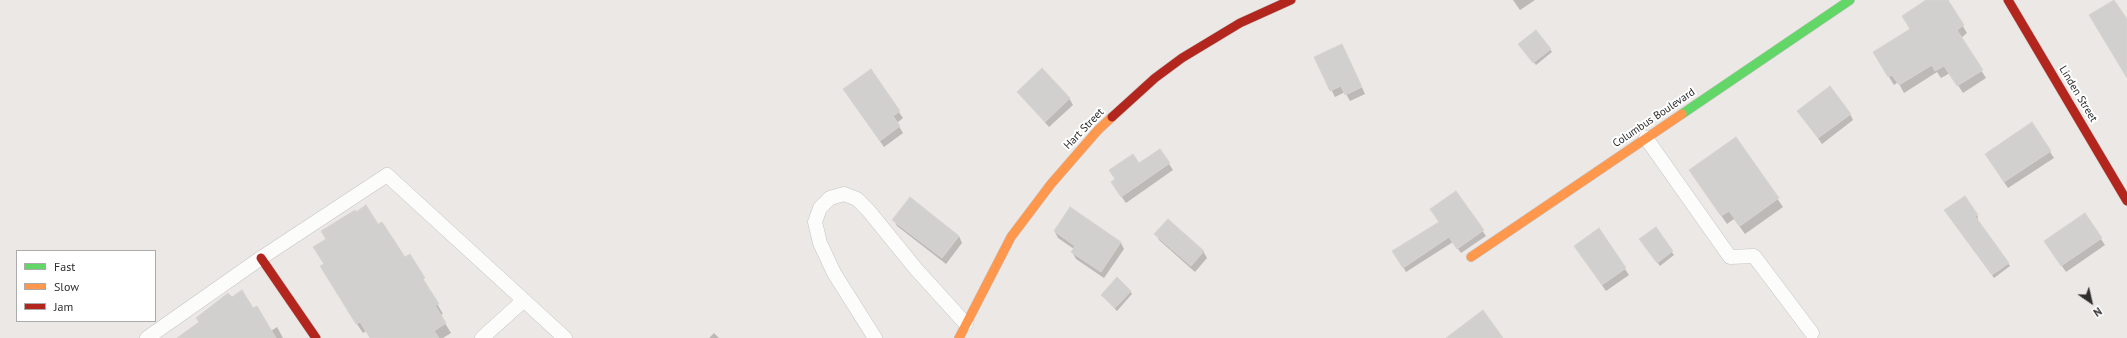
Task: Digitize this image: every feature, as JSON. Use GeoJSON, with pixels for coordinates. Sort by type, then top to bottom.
{"type":"FeatureCollection","features":[{"type":"Feature","properties":{"kind":"street","name":"Hart Street"},"geometry":{"type":"LineString","coordinates":[[959,338],[992,271],[1015,232],[1051,184],[1098,130],[1155,78],[1182,58],[1240,23],[1291,0]]}},
{"type":"Feature","properties":{"kind":"street","name":"Columbus Boulevard"},"geometry":{"type":"LineString","coordinates":[[1471,257],[1850,0]]}},
{"type":"Feature","properties":{"kind":"street","name":"Linden Street"},"geometry":{"type":"LineString","coordinates":[[2008,0],[2127,201]]}},
{"type":"Feature","properties":{"kind":"street"},"geometry":{"type":"LineString","coordinates":[[261,258],[316,338]]}},
{"type":"Feature","properties":{"kind":"lane"},"geometry":{"type":"LineString","coordinates":[[1646,138],[1730,257],[1754,256],[1812,333]]}},
{"type":"Feature","properties":{"kind":"lane"},"geometry":{"type":"LineString","coordinates":[[147,338],[261,258],[387,175],[564,338]]}},
{"type":"Feature","properties":{"kind":"lane"},"geometry":{"type":"LineString","coordinates":[[875,338],[834,273],[820,244],[815,222],[820,208],[830,198],[844,194],[857,199],[868,210],[916,269],[966,324]]}},
{"type":"Feature","properties":{"kind":"lane"},"geometry":{"type":"LineString","coordinates":[[482,338],[524,300]]}},
{"type":"Feature","properties":{"kind":"building"},"geometry":{"type":"Polygon","coordinates":[[[1926,0],[1948,0],[1964,25],[1957,30],[1983,70],[1957,86],[1944,66],[1935,71],[1932,65],[1899,85],[1892,75],[1888,77],[1873,52],[1910,29],[1902,16],[1926,0]]]}},
{"type":"Feature","properties":{"kind":"building"},"geometry":{"type":"Polygon","coordinates":[[[2114,0],[2127,19],[2127,78],[2089,15],[2114,0]]]}},
{"type":"Feature","properties":{"kind":"building"},"geometry":{"type":"Polygon","coordinates":[[[1536,30],[1551,49],[1533,63],[1518,44],[1536,30]]]}},
{"type":"Feature","properties":{"kind":"building"},"geometry":{"type":"Polygon","coordinates":[[[1342,44],[1362,87],[1345,95],[1341,86],[1330,91],[1314,57],[1342,44]]]}},
{"type":"Feature","properties":{"kind":"building"},"geometry":{"type":"Polygon","coordinates":[[[1042,68],[1070,98],[1045,122],[1017,92],[1042,68]]]}},
{"type":"Feature","properties":{"kind":"building"},"geometry":{"type":"Polygon","coordinates":[[[871,69],[900,111],[893,116],[900,126],[880,141],[843,89],[871,69]]]}},
{"type":"Feature","properties":{"kind":"building"},"geometry":{"type":"Polygon","coordinates":[[[1830,86],[1851,114],[1818,138],[1797,111],[1830,86]]]}},
{"type":"Feature","properties":{"kind":"building"},"geometry":{"type":"Polygon","coordinates":[[[2032,122],[2051,151],[2004,182],[1985,154],[2032,122]]]}},
{"type":"Feature","properties":{"kind":"building"},"geometry":{"type":"Polygon","coordinates":[[[1736,137],[1779,198],[1740,226],[1729,211],[1721,216],[1689,170],[1736,137]]]}},
{"type":"Feature","properties":{"kind":"building"},"geometry":{"type":"Polygon","coordinates":[[[1160,149],[1170,163],[1121,197],[1111,182],[1115,179],[1109,170],[1133,154],[1139,163],[1160,149]]]}},
{"type":"Feature","properties":{"kind":"building"},"geometry":{"type":"Polygon","coordinates":[[[1456,191],[1484,230],[1457,249],[1449,237],[1403,268],[1392,251],[1439,222],[1430,209],[1456,191]]]}},
{"type":"Feature","properties":{"kind":"building"},"geometry":{"type":"Polygon","coordinates":[[[1965,196],[1978,215],[1975,216],[2009,263],[1992,275],[1944,210],[1965,196]]]}},
{"type":"Feature","properties":{"kind":"building"},"geometry":{"type":"Polygon","coordinates":[[[910,197],[959,236],[942,258],[892,220],[910,197]]]}},
{"type":"Feature","properties":{"kind":"building"},"geometry":{"type":"Polygon","coordinates":[[[366,205],[378,224],[382,222],[405,257],[410,254],[425,278],[423,279],[439,304],[435,305],[446,323],[434,331],[439,338],[370,338],[360,322],[356,324],[320,266],[324,264],[313,247],[326,239],[321,231],[366,205]]]}},
{"type":"Feature","properties":{"kind":"building"},"geometry":{"type":"Polygon","coordinates":[[[1070,207],[1121,242],[1101,272],[1071,252],[1075,246],[1054,231],[1070,207]]]}},
{"type":"Feature","properties":{"kind":"building"},"geometry":{"type":"Polygon","coordinates":[[[2085,213],[2102,238],[2061,266],[2044,241],[2085,213]]]}},
{"type":"Feature","properties":{"kind":"building"},"geometry":{"type":"Polygon","coordinates":[[[1168,219],[1204,251],[1191,266],[1154,234],[1168,219]]]}},
{"type":"Feature","properties":{"kind":"building"},"geometry":{"type":"Polygon","coordinates":[[[1656,227],[1673,251],[1657,263],[1639,239],[1656,227]]]}},
{"type":"Feature","properties":{"kind":"building"},"geometry":{"type":"Polygon","coordinates":[[[1599,228],[1626,268],[1602,285],[1574,246],[1599,228]]]}},
{"type":"Feature","properties":{"kind":"building"},"geometry":{"type":"Polygon","coordinates":[[[1117,277],[1131,291],[1115,308],[1101,295],[1117,277]]]}},
{"type":"Feature","properties":{"kind":"building"},"geometry":{"type":"Polygon","coordinates":[[[242,290],[253,308],[257,306],[276,338],[177,338],[199,322],[196,318],[228,293],[232,297],[242,290]]]}},
{"type":"Feature","properties":{"kind":"building"},"geometry":{"type":"Polygon","coordinates":[[[1483,310],[1503,338],[1446,338],[1483,310]]]}},
{"type":"Feature","properties":{"kind":"traffic: fast"},"geometry":{"type":"LineString","coordinates":[[1682,114],[1850,0]]}},
{"type":"Feature","properties":{"kind":"traffic: slow"},"geometry":{"type":"LineString","coordinates":[[1471,257],[1682,114]]}},
{"type":"Feature","properties":{"kind":"traffic: slow"},"geometry":{"type":"LineString","coordinates":[[959,338],[1011,237],[1051,184],[1098,130],[1112,117]]}},
{"type":"Feature","properties":{"kind":"traffic: jam"},"geometry":{"type":"LineString","coordinates":[[1112,117],[1155,78],[1182,58],[1240,23],[1291,0]]}},
{"type":"Feature","properties":{"kind":"traffic: jam"},"geometry":{"type":"LineString","coordinates":[[2008,0],[2127,201]]}},
{"type":"Feature","properties":{"kind":"traffic: jam"},"geometry":{"type":"LineString","coordinates":[[261,258],[316,338]]}}]}
